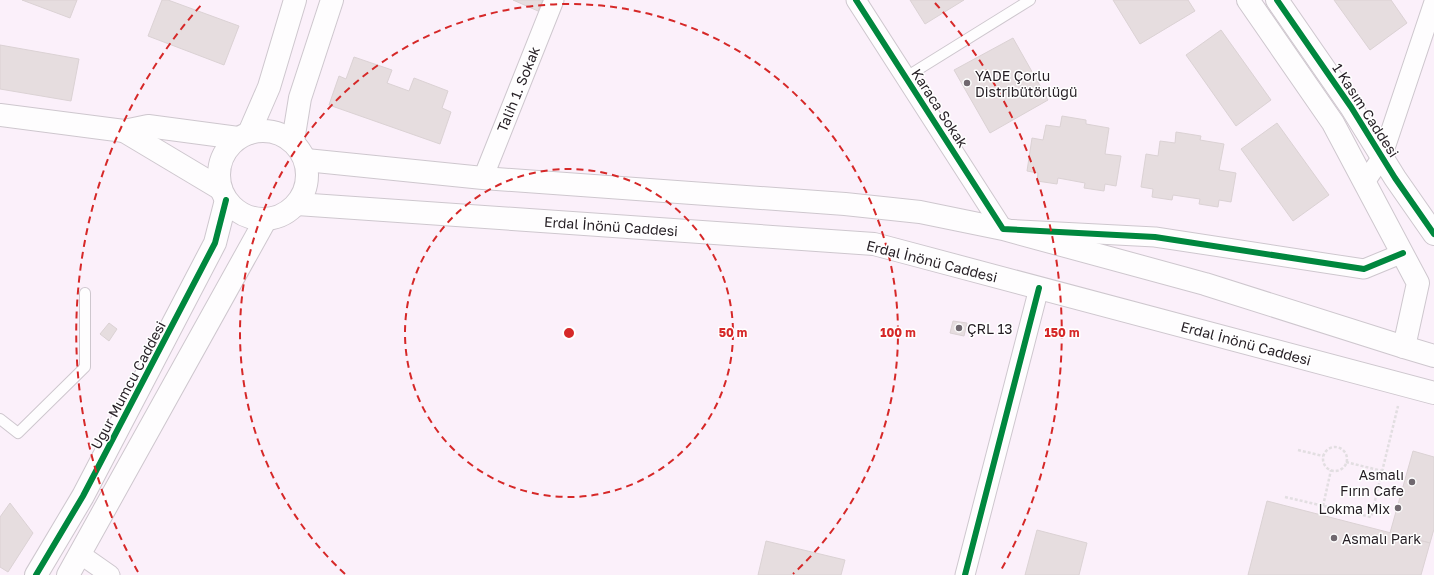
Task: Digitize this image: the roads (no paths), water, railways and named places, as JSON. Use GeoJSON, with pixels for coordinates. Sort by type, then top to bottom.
{"type":"FeatureCollection","features":[{"type":"Feature","properties":{"kind":"main road"},"geometry":{"type":"LineString","coordinates":[[243,135],[269,87],[295,0]]}},
{"type":"Feature","properties":{"kind":"main road"},"geometry":{"type":"LineString","coordinates":[[293,141],[300,98],[332,0]]}},
{"type":"Feature","properties":{"kind":"main road"},"geometry":{"type":"LineString","coordinates":[[1248,0],[1333,123],[1418,282],[1404,348]]}},
{"type":"Feature","properties":{"kind":"main road","name":"1 Kasım Caddesi"},"geometry":{"type":"LineString","coordinates":[[1277,0],[1351,107],[1395,178],[1434,234]]}},
{"type":"Feature","properties":{"kind":"main road"},"geometry":{"type":"LineString","coordinates":[[0,115],[124,131],[148,126],[243,135]]}},
{"type":"Feature","properties":{"kind":"main road"},"geometry":{"type":"LineString","coordinates":[[260,130],[272,131],[293,141],[306,160],[308,172],[304,194],[297,204],[288,212],[278,217],[266,219],[244,215],[234,208],[224,194],[218,178],[219,166],[223,155],[229,146],[243,135],[260,130]]}},
{"type":"Feature","properties":{"kind":"main road"},"geometry":{"type":"LineString","coordinates":[[124,131],[224,194]]}},
{"type":"Feature","properties":{"kind":"main road"},"geometry":{"type":"LineString","coordinates":[[306,160],[483,178],[845,204],[920,212],[1003,229],[1205,284],[1404,348],[1434,356]]}},
{"type":"Feature","properties":{"kind":"main road","name":"Uğur Mumcu Caddesi"},"geometry":{"type":"LineString","coordinates":[[36,575],[83,496],[215,244],[224,194]]}},
{"type":"Feature","properties":{"kind":"main road","name":"Erdal İnönü Caddesi"},"geometry":{"type":"LineString","coordinates":[[297,204],[874,244],[1434,393]]}},
{"type":"Feature","properties":{"kind":"main road"},"geometry":{"type":"LineString","coordinates":[[68,575],[266,219]]}},
{"type":"Feature","properties":{"kind":"street","name":"Talih 1. Sokak"},"geometry":{"type":"LineString","coordinates":[[483,178],[554,0]]}},
{"type":"Feature","properties":{"kind":"street","name":"Karaca Sokak"},"geometry":{"type":"LineString","coordinates":[[856,0],[1003,229]]}},
{"type":"Feature","properties":{"kind":"street"},"geometry":{"type":"LineString","coordinates":[[1365,182],[1382,157],[1434,2]]}},
{"type":"Feature","properties":{"kind":"street"},"geometry":{"type":"LineString","coordinates":[[1003,229],[1155,237],[1364,269],[1402,253]]}},
{"type":"Feature","properties":{"kind":"street"},"geometry":{"type":"LineString","coordinates":[[965,575],[1039,288]]}},
{"type":"Feature","properties":{"kind":"street"},"geometry":{"type":"LineString","coordinates":[[80,554],[110,575]]}},
{"type":"Feature","properties":{"kind":"lane"},"geometry":{"type":"LineString","coordinates":[[906,77],[1030,0]]}},
{"type":"Feature","properties":{"kind":"lane"},"geometry":{"type":"LineString","coordinates":[[0,419],[18,433],[85,367],[85,292]]}},
{"type":"Feature","properties":{"kind":"place","name":"YADE Çorlu Distribütörlüğü"},"geometry":{"type":"Point","coordinates":[967,83]}},
{"type":"Feature","properties":{"kind":"place","name":"ÇRL 13"},"geometry":{"type":"Point","coordinates":[959,328]}},
{"type":"Feature","properties":{"kind":"place","name":"Asmalı Fırın Cafe"},"geometry":{"type":"Point","coordinates":[1412,482]}},
{"type":"Feature","properties":{"kind":"place","name":"Lokma Mix"},"geometry":{"type":"Point","coordinates":[1398,508]}},
{"type":"Feature","properties":{"kind":"place","name":"Asmalı Park"},"geometry":{"type":"Point","coordinates":[1334,538]}}]}
